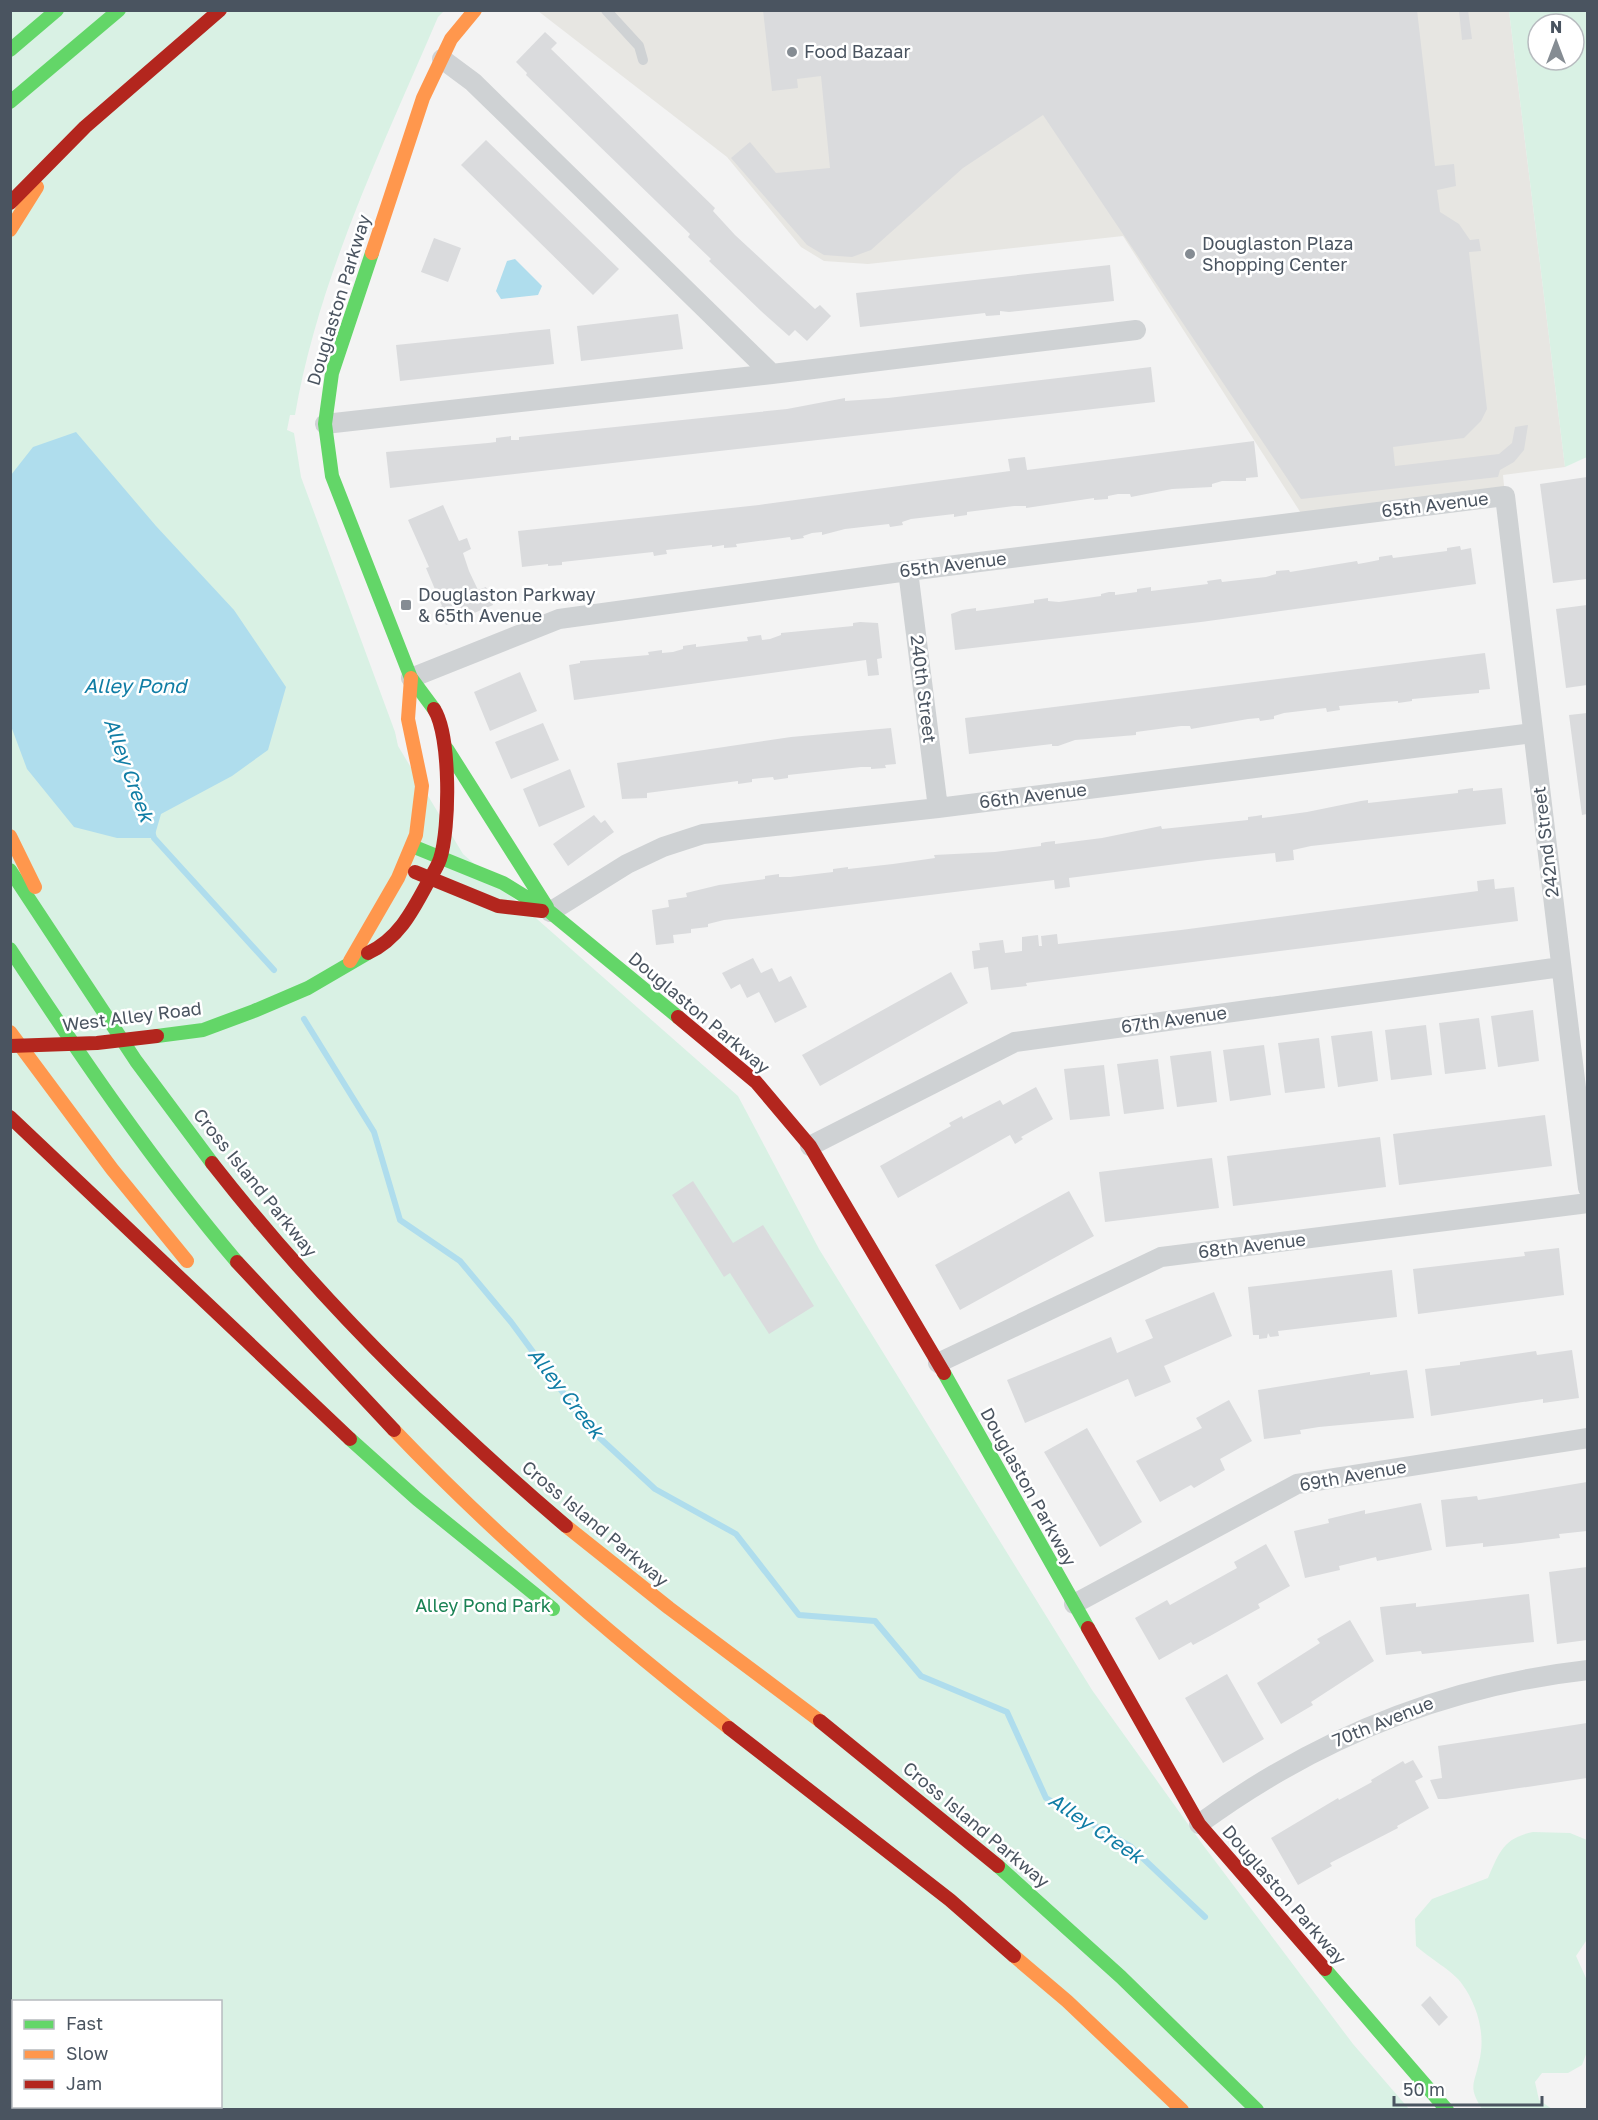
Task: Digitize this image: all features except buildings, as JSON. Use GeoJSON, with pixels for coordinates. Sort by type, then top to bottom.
{"type":"FeatureCollection","features":[{"type":"Feature","properties":{"kind":"main road"},"geometry":{"type":"LineString","coordinates":[[10,50],[57,10]]}},
{"type":"Feature","properties":{"kind":"main road"},"geometry":{"type":"LineString","coordinates":[[10,102],[118,10]]}},
{"type":"Feature","properties":{"kind":"main road"},"geometry":{"type":"LineString","coordinates":[[10,203],[45,162],[220,10]]}},
{"type":"Feature","properties":{"kind":"main road","name":"Douglaston Parkway"},"geometry":{"type":"LineString","coordinates":[[430,880],[440,859],[447,809],[445,746],[436,711],[411,678],[332,476],[325,424],[332,373],[423,98],[451,39],[476,10]]}},
{"type":"Feature","properties":{"kind":"main road"},"geometry":{"type":"LineString","coordinates":[[10,230],[47,171],[91,120]]}},
{"type":"Feature","properties":{"kind":"main road","name":"Douglaston Parkway"},"geometry":{"type":"LineString","coordinates":[[404,867],[422,809],[423,785],[409,722],[411,678]]}},
{"type":"Feature","properties":{"kind":"main road","name":"Douglaston Parkway"},"geometry":{"type":"LineString","coordinates":[[445,746],[550,912]]}},
{"type":"Feature","properties":{"kind":"main road"},"geometry":{"type":"LineString","coordinates":[[10,836],[80,977]]}},
{"type":"Feature","properties":{"kind":"main road","name":"Douglaston Parkway"},"geometry":{"type":"LineString","coordinates":[[412,846],[503,883],[550,912],[756,1082],[810,1146],[938,1363],[1199,1824],[1447,2109]]}},
{"type":"Feature","properties":{"kind":"main road"},"geometry":{"type":"LineString","coordinates":[[350,961],[368,926],[395,888],[404,867],[430,880],[498,906],[550,912]]}},
{"type":"Feature","properties":{"kind":"main road","name":"Cross Island Parkway"},"geometry":{"type":"LineString","coordinates":[[10,870],[80,977],[216,1169],[315,1282],[468,1440],[564,1525],[879,1767],[994,1861],[1117,1973],[1257,2109]]}},
{"type":"Feature","properties":{"kind":"main road","name":"West Alley Road"},"geometry":{"type":"LineString","coordinates":[[10,1046],[97,1043],[203,1030],[254,1011],[308,988],[350,961],[383,946],[408,920],[430,880]]}},
{"type":"Feature","properties":{"kind":"main road"},"geometry":{"type":"LineString","coordinates":[[10,949],[108,1097],[183,1199],[263,1293],[423,1461],[527,1560],[629,1650],[950,1900],[1067,2001],[1182,2109]]}},
{"type":"Feature","properties":{"kind":"main road"},"geometry":{"type":"LineString","coordinates":[[10,954],[45,1003]]}},
{"type":"Feature","properties":{"kind":"main road"},"geometry":{"type":"LineString","coordinates":[[10,1032],[112,1169],[199,1274]]}},
{"type":"Feature","properties":{"kind":"main road"},"geometry":{"type":"LineString","coordinates":[[10,1117],[329,1420],[417,1499],[512,1579],[567,1620]]}},
{"type":"Feature","properties":{"kind":"main road"},"geometry":{"type":"LineString","coordinates":[[215,1291],[326,1408],[410,1489],[512,1579]]}},
{"type":"Feature","properties":{"kind":"main road"},"geometry":{"type":"LineString","coordinates":[[622,1661],[832,1807]]}},
{"type":"Feature","properties":{"kind":"street"},"geometry":{"type":"LineString","coordinates":[[442,59],[472,82],[772,374]]}},
{"type":"Feature","properties":{"kind":"street"},"geometry":{"type":"LineString","coordinates":[[325,424],[1136,330]]}},
{"type":"Feature","properties":{"kind":"street","name":"65th Avenue"},"geometry":{"type":"LineString","coordinates":[[411,678],[559,619],[908,571],[1505,496]]}},
{"type":"Feature","properties":{"kind":"street","name":"242nd Street"},"geometry":{"type":"LineString","coordinates":[[1505,496],[1587,1188]]}},
{"type":"Feature","properties":{"kind":"street","name":"240th Street"},"geometry":{"type":"LineString","coordinates":[[908,571],[938,808]]}},
{"type":"Feature","properties":{"kind":"street","name":"66th Avenue"},"geometry":{"type":"LineString","coordinates":[[550,912],[627,864],[663,847],[703,834],[938,808],[1533,733]]}},
{"type":"Feature","properties":{"kind":"street","name":"67th Avenue"},"geometry":{"type":"LineString","coordinates":[[810,1146],[1015,1042],[1561,967]]}},
{"type":"Feature","properties":{"kind":"street","name":"68th Avenue"},"geometry":{"type":"LineString","coordinates":[[938,1363],[1161,1257],[1587,1203]]}},
{"type":"Feature","properties":{"kind":"street","name":"69th Avenue"},"geometry":{"type":"LineString","coordinates":[[1074,1604],[1297,1484],[1587,1438]]}},
{"type":"Feature","properties":{"kind":"street","name":"70th Avenue"},"geometry":{"type":"LineString","coordinates":[[1199,1824],[1282,1769],[1320,1748],[1400,1713],[1500,1684],[1587,1670]]}},
{"type":"Feature","properties":{"kind":"lane"},"geometry":{"type":"LineString","coordinates":[[606,10],[639,46],[643,60]]}},
{"type":"Feature","properties":{"kind":"shaded area","name":"Douglaston Plaza Shopping Center"},"geometry":{"type":"Polygon","coordinates":[[[538,11],[1509,11],[1565,467],[1503,475],[1505,496],[1306,521],[1123,236],[868,264],[824,261],[801,247],[727,157],[538,11]]]}},
{"type":"Feature","properties":{"kind":"green space","name":"Alley Pond Park"},"geometry":{"type":"Polygon","coordinates":[[[11,11],[444,11],[438,17],[375,163],[336,262],[306,363],[295,415],[290,415],[287,430],[294,433],[301,477],[395,732],[398,746],[463,854],[738,1096],[819,1249],[1092,1690],[1203,1845],[1353,2044],[1409,2109],[11,2110],[11,11]]]}},
{"type":"Feature","properties":{"kind":"green space"},"geometry":{"type":"Polygon","coordinates":[[[1509,11],[1587,11],[1587,457],[1565,467],[1509,11]]]}},
{"type":"Feature","properties":{"kind":"green space"},"geometry":{"type":"Polygon","coordinates":[[[1533,1832],[1570,1833],[1587,1840],[1587,1933],[1586,1941],[1576,1956],[1586,1978],[1587,2052],[1582,2065],[1568,2073],[1542,2073],[1535,2082],[1539,2100],[1552,2109],[1482,2109],[1474,2090],[1482,2042],[1476,2011],[1468,1993],[1458,1979],[1416,1946],[1415,1919],[1432,1899],[1488,1878],[1503,1848],[1515,1838],[1533,1832]]]}},
{"type":"Feature","properties":{"kind":"water"},"geometry":{"type":"Polygon","coordinates":[[[515,259],[542,286],[538,295],[501,299],[496,291],[507,261],[515,259]]]}},
{"type":"Feature","properties":{"kind":"water","name":"Alley Pond"},"geometry":{"type":"Polygon","coordinates":[[[76,432],[156,526],[234,610],[286,687],[268,750],[232,776],[161,814],[154,838],[117,838],[74,827],[27,769],[11,726],[11,475],[33,447],[76,432]]]}},
{"type":"Feature","properties":{"kind":"waterway","name":"Alley Creek"},"geometry":{"type":"LineString","coordinates":[[152,831],[154,838],[274,970]]}},
{"type":"Feature","properties":{"kind":"waterway","name":"Alley Creek"},"geometry":{"type":"LineString","coordinates":[[304,1019],[374,1132],[400,1220],[460,1261],[511,1322],[589,1428],[655,1489],[736,1534],[799,1615],[875,1621],[921,1676],[1007,1712],[1046,1798],[1130,1846],[1205,1917]]}},
{"type":"Feature","properties":{"kind":"traffic: fast"},"geometry":{"type":"LineString","coordinates":[[10,50],[57,10]]}},
{"type":"Feature","properties":{"kind":"traffic: fast"},"geometry":{"type":"LineString","coordinates":[[10,102],[119,10]]}},
{"type":"Feature","properties":{"kind":"traffic: fast"},"geometry":{"type":"LineString","coordinates":[[372,253],[332,373],[325,424],[332,476],[411,678],[434,709]]}},
{"type":"Feature","properties":{"kind":"traffic: fast"},"geometry":{"type":"LineString","coordinates":[[447,749],[547,907]]}},
{"type":"Feature","properties":{"kind":"traffic: fast"},"geometry":{"type":"LineString","coordinates":[[412,846],[503,883],[550,912],[678,1017]]}},
{"type":"Feature","properties":{"kind":"traffic: fast"},"geometry":{"type":"LineString","coordinates":[[10,870],[136,1061],[212,1163]]}},
{"type":"Feature","properties":{"kind":"traffic: fast"},"geometry":{"type":"LineString","coordinates":[[10,949],[119,1109],[176,1187],[237,1262]]}},
{"type":"Feature","properties":{"kind":"traffic: fast"},"geometry":{"type":"LineString","coordinates":[[157,1036],[203,1030],[254,1011],[308,988],[368,953]]}},
{"type":"Feature","properties":{"kind":"traffic: fast"},"geometry":{"type":"LineString","coordinates":[[944,1373],[1088,1628]]}},
{"type":"Feature","properties":{"kind":"traffic: fast"},"geometry":{"type":"LineString","coordinates":[[350,1439],[417,1499],[553,1609]]}},
{"type":"Feature","properties":{"kind":"traffic: fast"},"geometry":{"type":"LineString","coordinates":[[998,1866],[1121,1977],[1257,2110]]}},
{"type":"Feature","properties":{"kind":"traffic: fast"},"geometry":{"type":"LineString","coordinates":[[1325,1969],[1447,2110]]}},
{"type":"Feature","properties":{"kind":"traffic: slow"},"geometry":{"type":"LineString","coordinates":[[372,253],[423,98],[451,39],[475,10]]}},
{"type":"Feature","properties":{"kind":"traffic: slow"},"geometry":{"type":"LineString","coordinates":[[10,230],[37,187]]}},
{"type":"Feature","properties":{"kind":"traffic: slow"},"geometry":{"type":"LineString","coordinates":[[350,961],[398,878],[416,835],[422,786],[408,719],[411,678]]}},
{"type":"Feature","properties":{"kind":"traffic: slow"},"geometry":{"type":"LineString","coordinates":[[10,836],[35,887]]}},
{"type":"Feature","properties":{"kind":"traffic: slow"},"geometry":{"type":"LineString","coordinates":[[10,1032],[112,1169],[187,1261]]}},
{"type":"Feature","properties":{"kind":"traffic: slow"},"geometry":{"type":"LineString","coordinates":[[394,1430],[473,1509],[556,1585],[729,1728]]}},
{"type":"Feature","properties":{"kind":"traffic: slow"},"geometry":{"type":"LineString","coordinates":[[566,1526],[669,1608],[820,1721]]}},
{"type":"Feature","properties":{"kind":"traffic: slow"},"geometry":{"type":"LineString","coordinates":[[1014,1956],[1067,2001],[1182,2110]]}},
{"type":"Feature","properties":{"kind":"traffic: jam"},"geometry":{"type":"LineString","coordinates":[[10,203],[85,127],[220,10]]}},
{"type":"Feature","properties":{"kind":"traffic: jam"},"geometry":{"type":"LineString","coordinates":[[368,953],[388,940],[403,924],[416,905],[440,859],[446,826],[447,782],[444,739],[434,709]]}},
{"type":"Feature","properties":{"kind":"traffic: jam"},"geometry":{"type":"LineString","coordinates":[[415,872],[498,906],[542,911]]}},
{"type":"Feature","properties":{"kind":"traffic: jam"},"geometry":{"type":"LineString","coordinates":[[678,1017],[756,1082],[810,1146],[944,1373]]}},
{"type":"Feature","properties":{"kind":"traffic: jam"},"geometry":{"type":"LineString","coordinates":[[10,1046],[97,1043],[157,1036]]}},
{"type":"Feature","properties":{"kind":"traffic: jam"},"geometry":{"type":"LineString","coordinates":[[10,1117],[350,1439]]}},
{"type":"Feature","properties":{"kind":"traffic: jam"},"geometry":{"type":"LineString","coordinates":[[212,1163],[293,1260],[380,1353],[471,1442],[566,1526]]}},
{"type":"Feature","properties":{"kind":"traffic: jam"},"geometry":{"type":"LineString","coordinates":[[237,1262],[394,1430]]}},
{"type":"Feature","properties":{"kind":"traffic: jam"},"geometry":{"type":"LineString","coordinates":[[1088,1628],[1199,1824],[1325,1969]]}},
{"type":"Feature","properties":{"kind":"traffic: jam"},"geometry":{"type":"LineString","coordinates":[[820,1721],[998,1866]]}},
{"type":"Feature","properties":{"kind":"traffic: jam"},"geometry":{"type":"LineString","coordinates":[[729,1728],[950,1900],[1014,1956]]}},
{"type":"Feature","properties":{"kind":"place","name":"Food Bazaar"},"geometry":{"type":"Point","coordinates":[792,52]}},
{"type":"Feature","properties":{"kind":"place","name":"Douglaston Plaza Shopping Center"},"geometry":{"type":"Point","coordinates":[1190,254]}},
{"type":"Feature","properties":{"kind":"place","name":"Douglaston Parkway & 65th Avenue"},"geometry":{"type":"Point","coordinates":[406,605]}}]}
